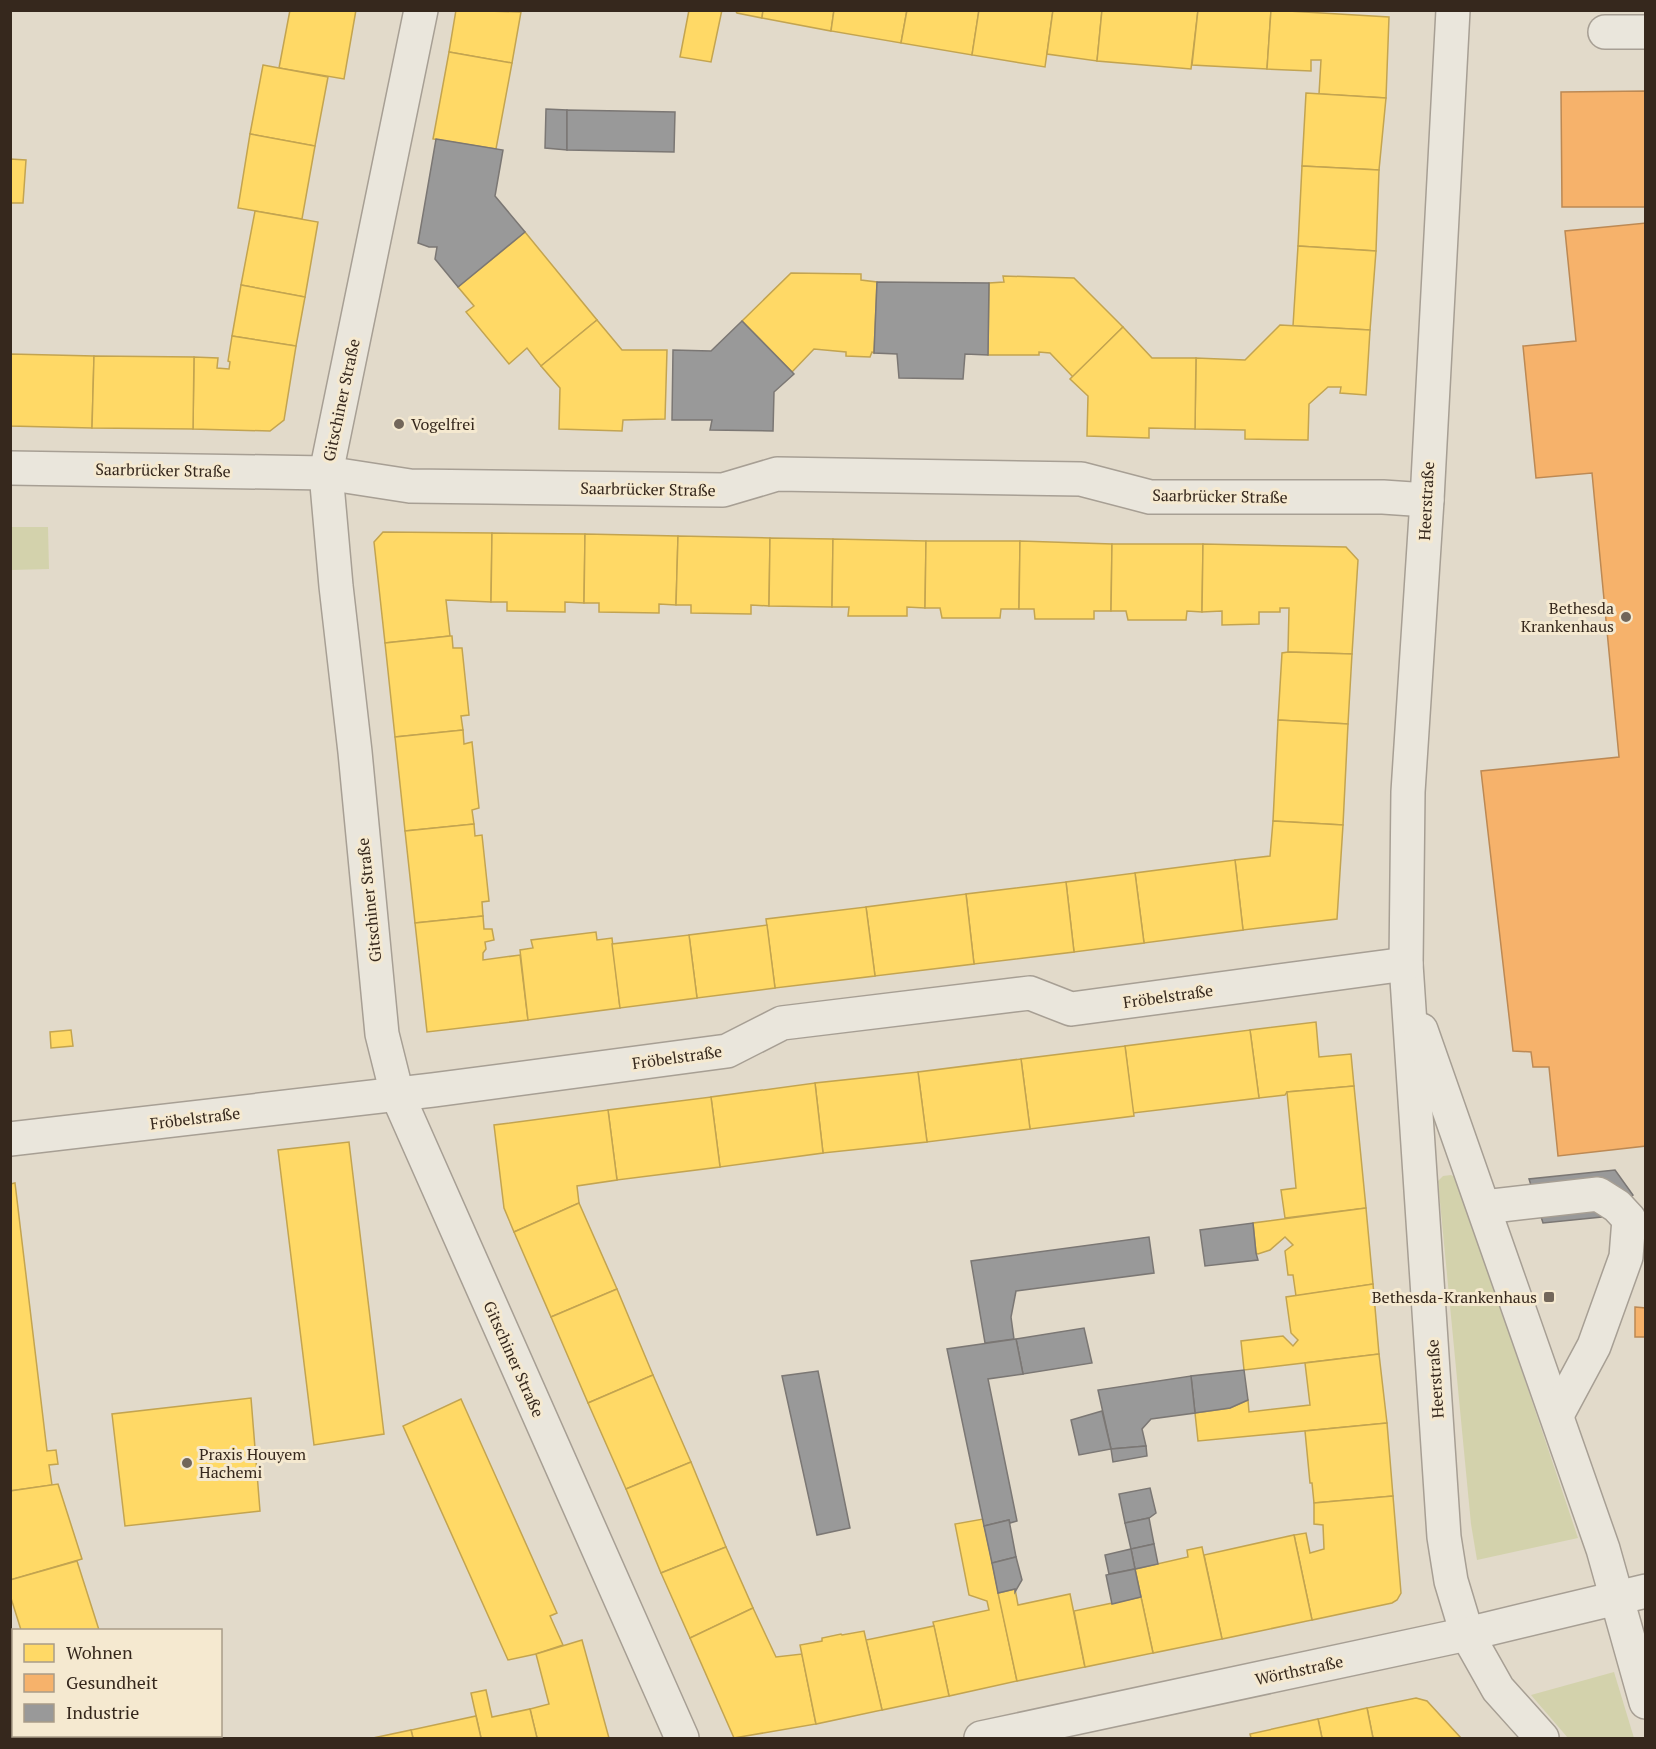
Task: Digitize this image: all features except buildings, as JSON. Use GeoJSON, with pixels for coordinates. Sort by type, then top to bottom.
{"type":"FeatureCollection","features":[{"type":"Feature","properties":{"kind":"street","name":"Gitschiner Straße"},"geometry":{"type":"LineString","coordinates":[[421,10],[326,472],[382,1034],[397,1094],[682,1738]]}},
{"type":"Feature","properties":{"kind":"street","name":"Heerstraße"},"geometry":{"type":"LineString","coordinates":[[1453,10],[1408,792],[1407,978],[1444,1537],[1451,1581],[1467,1634],[1498,1689],[1542,1738]]}},
{"type":"Feature","properties":{"kind":"street"},"geometry":{"type":"LineString","coordinates":[[1605,32],[1646,32]]}},
{"type":"Feature","properties":{"kind":"street","name":"Saarbrücker Straße"},"geometry":{"type":"LineString","coordinates":[[10,468],[326,472],[410,486],[723,490],[777,474],[1081,479],[1150,497],[1371,497],[1426,500]]}},
{"type":"Feature","properties":{"kind":"street","name":"Heerstraße"},"geometry":{"type":"LineString","coordinates":[[1407,978],[1603,1549],[1631,1595],[1646,1702]]}},
{"type":"Feature","properties":{"kind":"street","name":"Fröbelstraße"},"geometry":{"type":"LineString","coordinates":[[10,1139],[397,1094],[727,1051],[782,1023],[1030,993],[1071,1009],[1407,978]]}},
{"type":"Feature","properties":{"kind":"street"},"geometry":{"type":"LineString","coordinates":[[1484,1207],[1598,1194],[1617,1206],[1629,1219],[1626,1257],[1594,1346],[1557,1415]]}},
{"type":"Feature","properties":{"kind":"street","name":"Wörthstraße"},"geometry":{"type":"LineString","coordinates":[[981,1738],[1101,1726],[1631,1595]]}},
{"type":"Feature","properties":{"kind":"green space"},"geometry":{"type":"Polygon","coordinates":[[[10,527],[48,527],[49,569],[11,570],[10,527]]]}},
{"type":"Feature","properties":{"kind":"green space"},"geometry":{"type":"Polygon","coordinates":[[[1451,1175],[1457,1178],[1578,1538],[1477,1560],[1471,1524],[1438,1181],[1443,1176],[1451,1175]]]}},
{"type":"Feature","properties":{"kind":"green space"},"geometry":{"type":"Polygon","coordinates":[[[1614,1672],[1634,1738],[1568,1738],[1531,1695],[1614,1672]]]}},
{"type":"Feature","properties":{"kind":"place","name":"Vogelfrei"},"geometry":{"type":"Point","coordinates":[399,424]}},
{"type":"Feature","properties":{"kind":"place","name":"Bethesda Krankenhaus"},"geometry":{"type":"Point","coordinates":[1626,617]}},
{"type":"Feature","properties":{"kind":"place","name":"Bethesda-Krankenhaus"},"geometry":{"type":"Point","coordinates":[1549,1297]}},
{"type":"Feature","properties":{"kind":"place","name":"Praxis Houyem Hachemi"},"geometry":{"type":"Point","coordinates":[187,1463]}}]}
